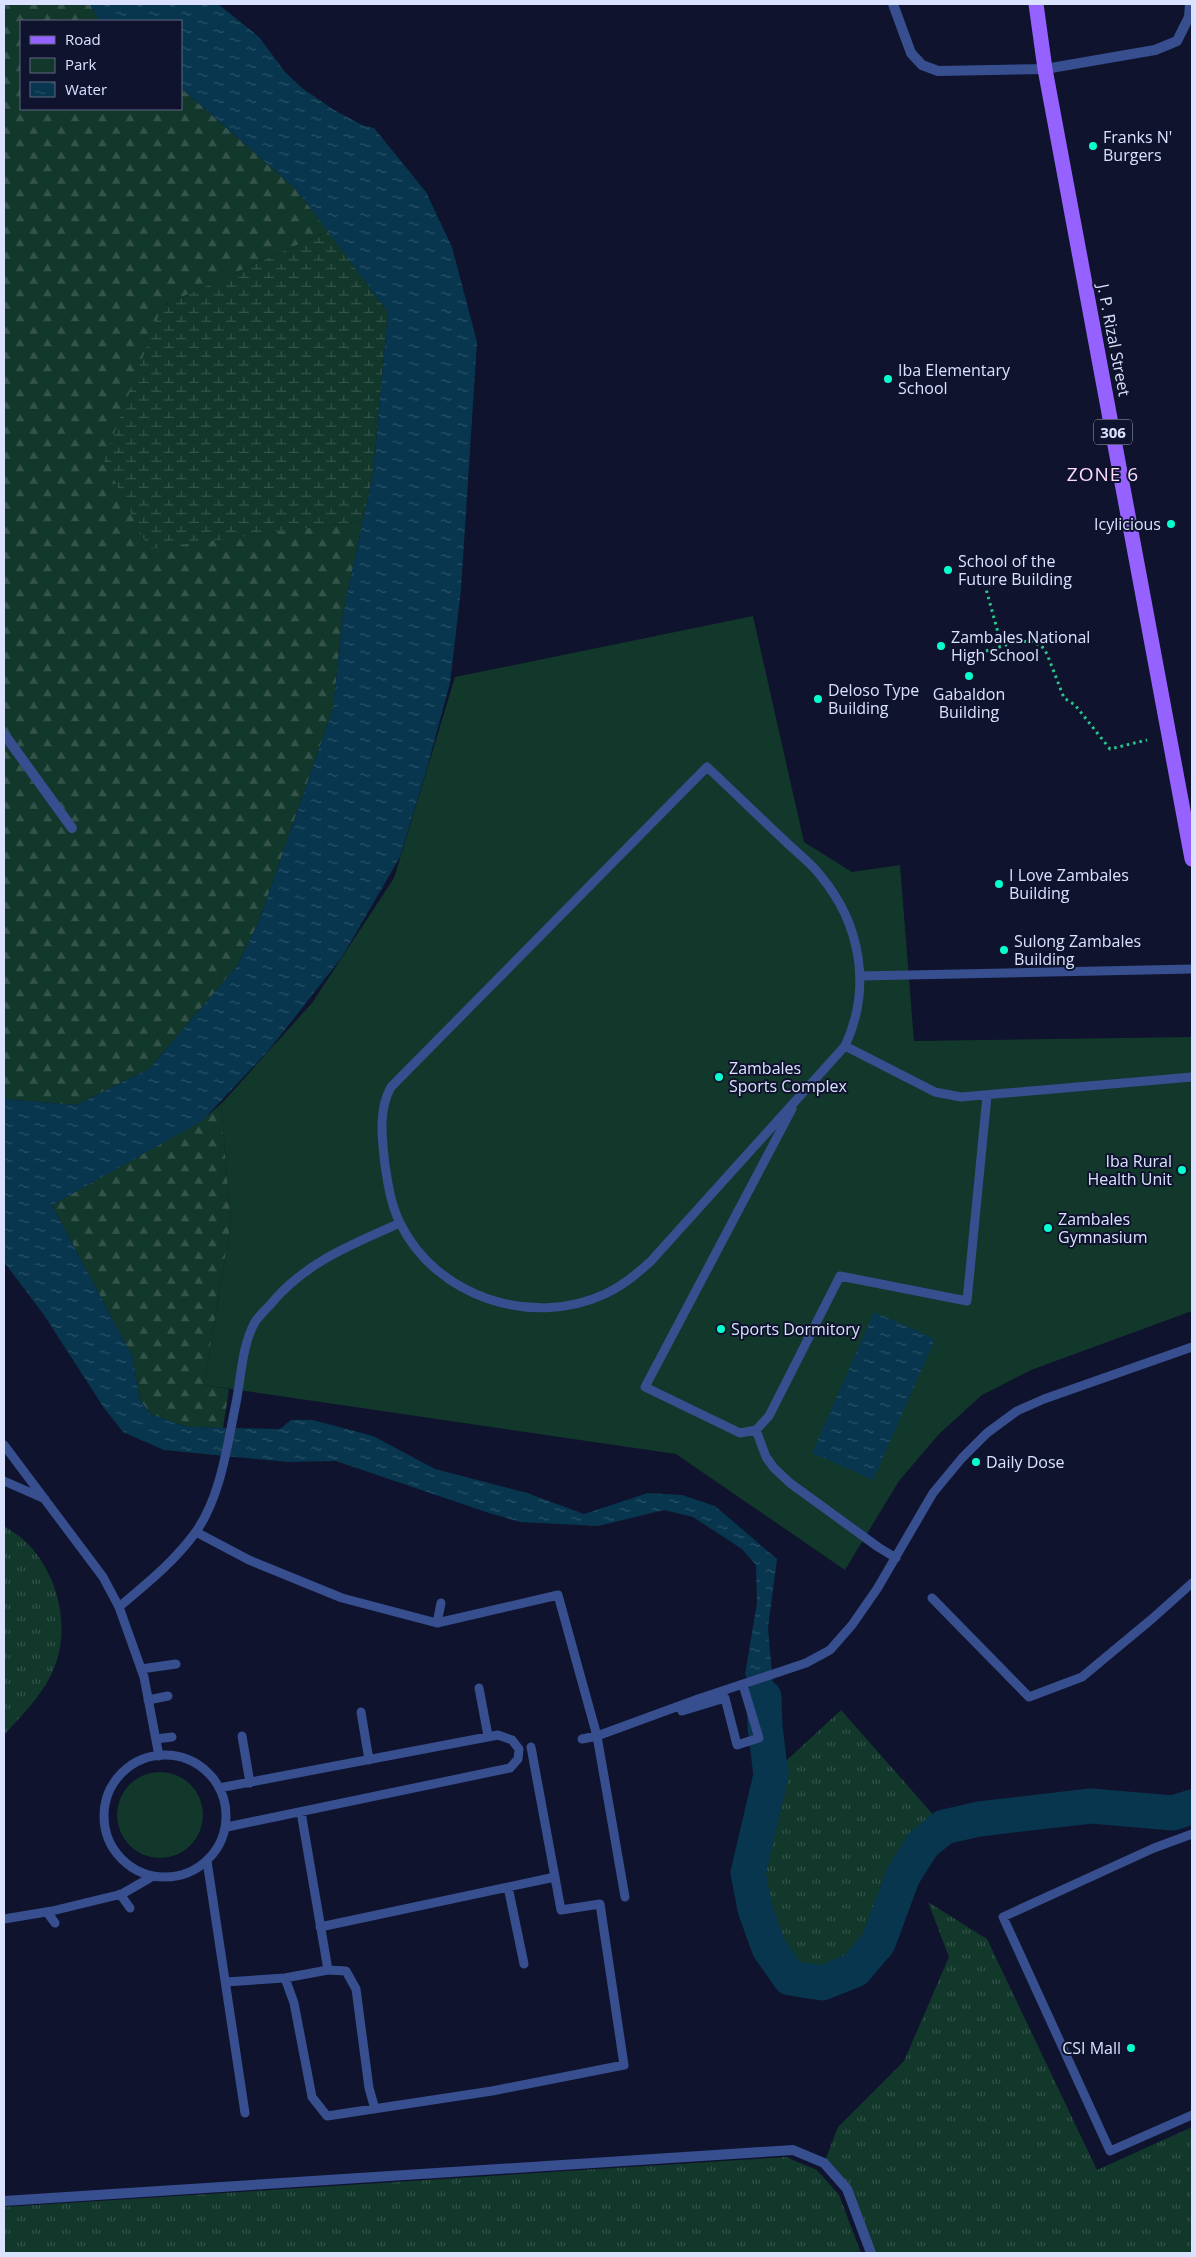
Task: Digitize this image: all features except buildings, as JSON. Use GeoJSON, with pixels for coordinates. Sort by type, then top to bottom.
{"type":"FeatureCollection","features":[{"type":"Feature","properties":{"kind":"main road","name":"J. P. Rizal Street"},"geometry":{"type":"LineString","coordinates":[[1036,4],[1045,69],[1192,859]]}},
{"type":"Feature","properties":{"kind":"street"},"geometry":{"type":"LineString","coordinates":[[894,4],[911,53],[922,66],[938,71],[1045,69],[1155,50],[1177,41],[1189,17],[1190,4]]}},
{"type":"Feature","properties":{"kind":"street"},"geometry":{"type":"LineString","coordinates":[[4,734],[72,828]]}},
{"type":"Feature","properties":{"kind":"street"},"geometry":{"type":"LineString","coordinates":[[4,2201],[793,2150],[824,2164],[847,2189],[871,2253]]}},
{"type":"Feature","properties":{"kind":"lane"},"geometry":{"type":"LineString","coordinates":[[707,766],[820,874],[840,904],[855,937],[860,976],[860,1000],[853,1028],[845,1046],[651,1261],[630,1280],[597,1297],[575,1304],[537,1309],[514,1307],[488,1300],[466,1290],[445,1276],[413,1244],[400,1223],[388,1186],[382,1145],[382,1112],[385,1098],[391,1087],[707,766]]}},
{"type":"Feature","properties":{"kind":"lane"},"geometry":{"type":"LineString","coordinates":[[860,976],[1192,969]]}},
{"type":"Feature","properties":{"kind":"lane"},"geometry":{"type":"LineString","coordinates":[[845,1046],[936,1092],[961,1097],[1192,1077]]}},
{"type":"Feature","properties":{"kind":"lane"},"geometry":{"type":"LineString","coordinates":[[798,1098],[645,1387],[740,1433],[756,1430],[769,1416],[840,1276],[967,1301],[987,1096]]}},
{"type":"Feature","properties":{"kind":"lane"},"geometry":{"type":"LineString","coordinates":[[119,1607],[159,1574],[196,1532],[212,1500],[225,1458],[248,1343],[255,1322],[278,1295],[304,1271],[333,1254],[400,1223]]}},
{"type":"Feature","properties":{"kind":"lane"},"geometry":{"type":"LineString","coordinates":[[582,1739],[597,1736],[806,1663],[830,1650],[852,1625],[896,1558],[933,1493],[962,1458],[987,1433],[1017,1411],[1044,1399],[1192,1347]]}},
{"type":"Feature","properties":{"kind":"lane"},"geometry":{"type":"LineString","coordinates":[[756,1430],[766,1457],[774,1468],[790,1483],[896,1558]]}},
{"type":"Feature","properties":{"kind":"lane"},"geometry":{"type":"LineString","coordinates":[[4,1445],[103,1577],[119,1607],[141,1668],[159,1756]]}},
{"type":"Feature","properties":{"kind":"lane"},"geometry":{"type":"LineString","coordinates":[[4,1481],[45,1499]]}},
{"type":"Feature","properties":{"kind":"lane"},"geometry":{"type":"LineString","coordinates":[[196,1532],[249,1560],[342,1598],[436,1623],[558,1595],[597,1736],[625,1897]]}},
{"type":"Feature","properties":{"kind":"lane"},"geometry":{"type":"LineString","coordinates":[[932,1598],[1029,1697],[1082,1677],[1192,1583]]}},
{"type":"Feature","properties":{"kind":"lane"},"geometry":{"type":"LineString","coordinates":[[436,1623],[441,1603]]}},
{"type":"Feature","properties":{"kind":"lane"},"geometry":{"type":"LineString","coordinates":[[141,1668],[176,1664]]}},
{"type":"Feature","properties":{"kind":"lane"},"geometry":{"type":"LineString","coordinates":[[680,1706],[682,1711],[725,1698],[737,1745],[759,1738],[745,1684]]}},
{"type":"Feature","properties":{"kind":"lane"},"geometry":{"type":"LineString","coordinates":[[479,1688],[488,1736]]}},
{"type":"Feature","properties":{"kind":"lane"},"geometry":{"type":"LineString","coordinates":[[136,1691],[146,1689]]}},
{"type":"Feature","properties":{"kind":"lane"},"geometry":{"type":"LineString","coordinates":[[148,1700],[168,1696]]}},
{"type":"Feature","properties":{"kind":"lane"},"geometry":{"type":"LineString","coordinates":[[361,1712],[369,1760]]}},
{"type":"Feature","properties":{"kind":"lane"},"geometry":{"type":"LineString","coordinates":[[219,1788],[488,1736],[498,1735],[512,1740],[519,1749],[518,1759],[510,1768],[228,1827]]}},
{"type":"Feature","properties":{"kind":"lane"},"geometry":{"type":"LineString","coordinates":[[242,1736],[250,1783]]}},
{"type":"Feature","properties":{"kind":"lane"},"geometry":{"type":"LineString","coordinates":[[156,1739],[172,1737]]}},
{"type":"Feature","properties":{"kind":"lane"},"geometry":{"type":"LineString","coordinates":[[519,1749],[541,1745]]}},
{"type":"Feature","properties":{"kind":"lane"},"geometry":{"type":"LineString","coordinates":[[286,1978],[294,2003],[312,2097],[327,2116],[492,2090],[624,2065],[600,1904],[561,1910],[531,1747]]}},
{"type":"Feature","properties":{"kind":"lane"},"geometry":{"type":"LineString","coordinates":[[168,1755],[189,1760],[206,1772],[219,1788],[226,1806],[228,1827],[219,1846],[207,1861],[191,1872],[172,1877],[153,1876],[135,1870],[120,1858],[110,1842],[104,1823],[105,1802],[113,1783],[128,1767],[147,1758],[168,1755]]}},
{"type":"Feature","properties":{"kind":"lane"},"geometry":{"type":"LineString","coordinates":[[301,1812],[328,1970]]}},
{"type":"Feature","properties":{"kind":"lane"},"geometry":{"type":"LineString","coordinates":[[1192,1834],[1154,1848],[1003,1917],[1110,2151],[1192,2115]]}},
{"type":"Feature","properties":{"kind":"lane"},"geometry":{"type":"LineString","coordinates":[[207,1861],[245,2113]]}},
{"type":"Feature","properties":{"kind":"lane"},"geometry":{"type":"LineString","coordinates":[[4,1919],[47,1912],[120,1894],[153,1876]]}},
{"type":"Feature","properties":{"kind":"lane"},"geometry":{"type":"LineString","coordinates":[[320,1927],[555,1878]]}},
{"type":"Feature","properties":{"kind":"lane"},"geometry":{"type":"LineString","coordinates":[[508,1887],[524,1964]]}},
{"type":"Feature","properties":{"kind":"lane"},"geometry":{"type":"LineString","coordinates":[[120,1894],[130,1908]]}},
{"type":"Feature","properties":{"kind":"lane"},"geometry":{"type":"LineString","coordinates":[[47,1912],[55,1923]]}},
{"type":"Feature","properties":{"kind":"lane"},"geometry":{"type":"LineString","coordinates":[[226,1982],[286,1978],[328,1970],[346,1970],[356,1989],[369,2088],[375,2109]]}},
{"type":"Feature","properties":{"kind":"path"},"geometry":{"type":"LineString","coordinates":[[983,578],[1002,647]]}},
{"type":"Feature","properties":{"kind":"path"},"geometry":{"type":"LineString","coordinates":[[986,651],[1019,641],[1031,642],[1041,646],[1048,654],[1064,698],[1075,705],[1110,749],[1147,740]]}},
{"type":"Feature","properties":{"kind":"green space"},"geometry":{"type":"Polygon","coordinates":[[[4,4],[90,4],[98,20],[20,20],[20,110],[182,110],[182,89],[296,189],[328,231],[162,306],[149,548],[363,521],[343,614],[333,709],[259,921],[237,966],[149,1069],[76,1105],[4,1099],[4,4]]]}},
{"type":"Feature","properties":{"kind":"green space"},"geometry":{"type":"Polygon","coordinates":[[[328,231],[388,312],[373,474],[363,521],[149,549],[104,460],[162,306],[328,231]]]}},
{"type":"Feature","properties":{"kind":"green space","name":"Zambales Sports Complex"},"geometry":{"type":"Polygon","coordinates":[[[753,616],[804,842],[852,872],[900,865],[914,1041],[1192,1037],[1192,1311],[1031,1370],[982,1395],[939,1434],[899,1481],[845,1570],[676,1454],[204,1385],[231,1222],[221,1104],[312,1003],[394,878],[455,677],[753,616]]]}},
{"type":"Feature","properties":{"kind":"green space"},"geometry":{"type":"Polygon","coordinates":[[[221,1104],[231,1222],[204,1385],[229,1389],[223,1428],[187,1427],[150,1414],[139,1398],[133,1358],[52,1205],[201,1121],[221,1104]]]}},
{"type":"Feature","properties":{"kind":"green space"},"geometry":{"type":"Polygon","coordinates":[[[4,1526],[23,1539],[46,1568],[59,1603],[61,1640],[58,1658],[51,1675],[36,1699],[4,1735],[4,1526]]]}},
{"type":"Feature","properties":{"kind":"green space"},"geometry":{"type":"Polygon","coordinates":[[[841,1710],[944,1827],[923,1844],[903,1876],[878,1943],[855,1970],[822,1983],[790,1978],[769,1948],[755,1909],[748,1873],[771,1775],[841,1710]]]}},
{"type":"Feature","properties":{"kind":"green space"},"geometry":{"type":"Polygon","coordinates":[[[160,1772],[177,1775],[191,1784],[200,1798],[203,1815],[200,1832],[191,1846],[177,1855],[160,1858],[143,1855],[129,1846],[120,1832],[117,1815],[120,1798],[129,1784],[143,1775],[160,1772]]]}},
{"type":"Feature","properties":{"kind":"green space"},"geometry":{"type":"Polygon","coordinates":[[[928,1902],[987,1939],[1097,2170],[1192,2127],[1192,2253],[871,2253],[847,2189],[824,2163],[838,2127],[904,2061],[949,1957],[928,1902]]]}},
{"type":"Feature","properties":{"kind":"green space"},"geometry":{"type":"Polygon","coordinates":[[[786,2157],[817,2170],[839,2195],[861,2253],[4,2253],[4,2207],[786,2157]]]}},
{"type":"Feature","properties":{"kind":"water"},"geometry":{"type":"Polygon","coordinates":[[[90,4],[218,4],[259,37],[285,72],[302,88],[334,110],[364,126],[374,128],[426,192],[452,247],[477,342],[461,589],[450,683],[400,857],[342,957],[269,1050],[202,1121],[52,1205],[133,1358],[139,1398],[150,1414],[187,1427],[280,1429],[291,1420],[313,1420],[373,1436],[435,1469],[527,1493],[584,1514],[648,1493],[682,1495],[715,1506],[777,1559],[768,1628],[775,1707],[767,1745],[759,1708],[745,1674],[757,1603],[756,1565],[742,1549],[693,1517],[664,1510],[598,1526],[520,1522],[336,1461],[288,1462],[164,1450],[123,1432],[104,1408],[44,1315],[4,1262],[4,1099],[76,1105],[149,1069],[237,966],[259,921],[333,709],[343,614],[373,474],[388,312],[296,189],[182,89],[182,20],[98,20],[90,4]]]}},
{"type":"Feature","properties":{"kind":"water"},"geometry":{"type":"Polygon","coordinates":[[[874,1312],[935,1339],[873,1480],[812,1453],[874,1312]]]}},
{"type":"Feature","properties":{"kind":"waterway"},"geometry":{"type":"LineString","coordinates":[[764,1697],[765,1727],[771,1775],[748,1873],[755,1909],[769,1948],[790,1978],[822,1983],[855,1970],[878,1943],[903,1876],[923,1844],[944,1827],[979,1819],[1091,1806],[1173,1813],[1192,1807]]}},
{"type":"Feature","properties":{"kind":"place","name":"Franks N' Burgers"},"geometry":{"type":"Point","coordinates":[1093,146]}},
{"type":"Feature","properties":{"kind":"place","name":"Iba Elementary School"},"geometry":{"type":"Point","coordinates":[888,379]}},
{"type":"Feature","properties":{"kind":"place","name":"Icylicious"},"geometry":{"type":"Point","coordinates":[1171,524]}},
{"type":"Feature","properties":{"kind":"place","name":"School of the Future Building"},"geometry":{"type":"Point","coordinates":[948,570]}},
{"type":"Feature","properties":{"kind":"place","name":"Zambales National High School"},"geometry":{"type":"Point","coordinates":[941,646]}},
{"type":"Feature","properties":{"kind":"place","name":"Gabaldon Building"},"geometry":{"type":"Point","coordinates":[969,676]}},
{"type":"Feature","properties":{"kind":"place","name":"Deloso Type Building"},"geometry":{"type":"Point","coordinates":[818,699]}},
{"type":"Feature","properties":{"kind":"place","name":"I Love Zambales Building"},"geometry":{"type":"Point","coordinates":[999,884]}},
{"type":"Feature","properties":{"kind":"place","name":"Sulong Zambales Building"},"geometry":{"type":"Point","coordinates":[1004,950]}},
{"type":"Feature","properties":{"kind":"place","name":"Zambales Sports Complex"},"geometry":{"type":"Point","coordinates":[719,1077]}},
{"type":"Feature","properties":{"kind":"place","name":"Iba Rural Health Unit"},"geometry":{"type":"Point","coordinates":[1182,1170]}},
{"type":"Feature","properties":{"kind":"place","name":"Zambales Gymnasium"},"geometry":{"type":"Point","coordinates":[1048,1228]}},
{"type":"Feature","properties":{"kind":"place","name":"Sports Dormitory"},"geometry":{"type":"Point","coordinates":[721,1329]}},
{"type":"Feature","properties":{"kind":"place","name":"Daily Dose"},"geometry":{"type":"Point","coordinates":[976,1462]}},
{"type":"Feature","properties":{"kind":"place","name":"CSI Mall"},"geometry":{"type":"Point","coordinates":[1131,2048]}},
{"type":"Feature","properties":{"kind":"district","name":"ZONE 6"},"geometry":{"type":"Point","coordinates":[1103,474]}}]}
